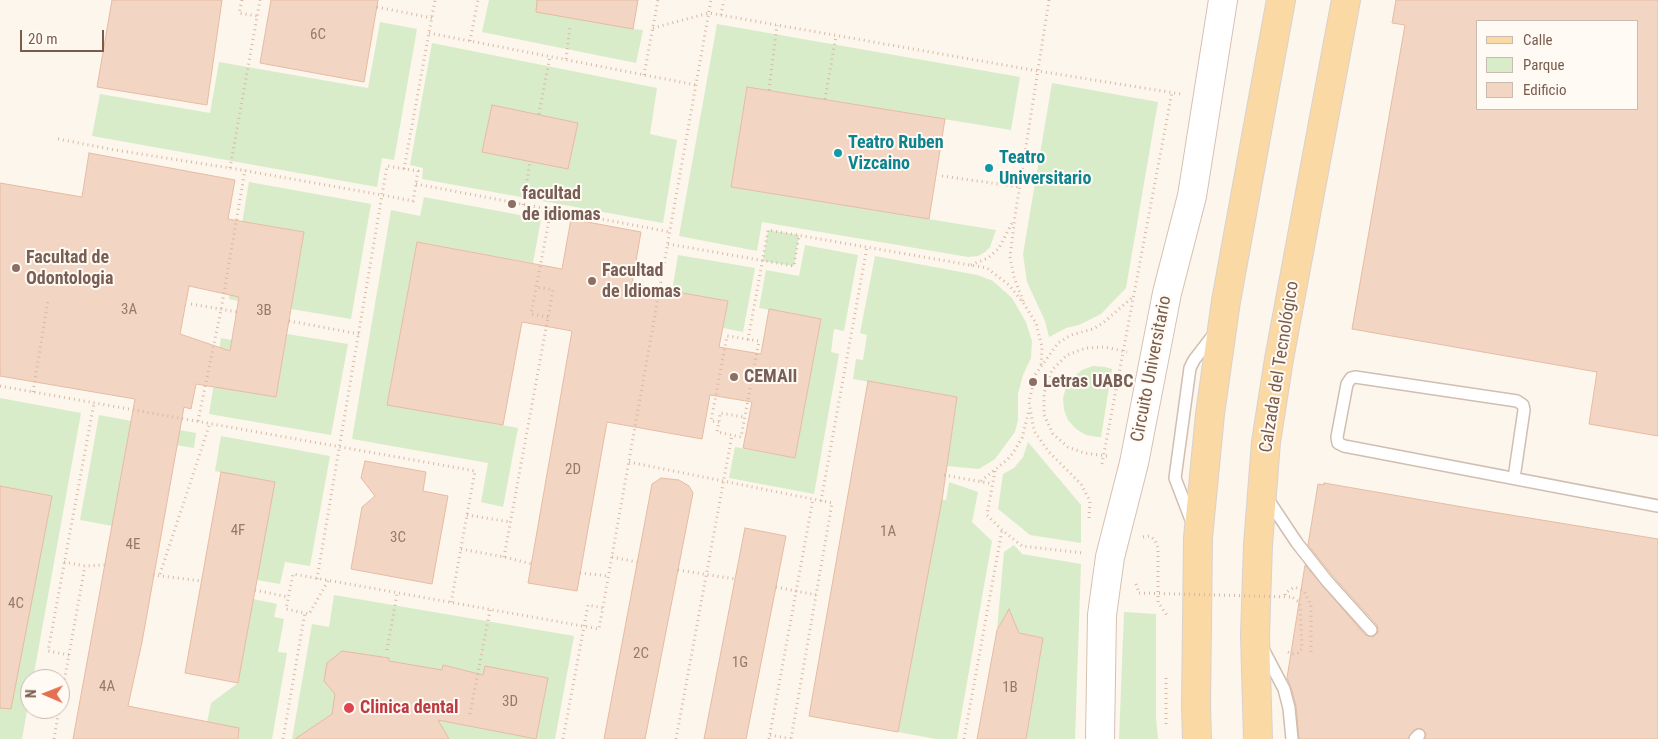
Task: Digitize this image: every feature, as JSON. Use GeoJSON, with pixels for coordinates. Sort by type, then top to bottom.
{"type":"FeatureCollection","features":[{"type":"Feature","properties":{"kind":"main road"},"geometry":{"type":"LineString","coordinates":[[1197,739],[1198,538],[1210,414],[1223,322],[1281,0]]}},
{"type":"Feature","properties":{"kind":"main road","name":"Calzada del Tecnológico"},"geometry":{"type":"LineString","coordinates":[[1258,739],[1255,635],[1266,442],[1279,359],[1346,0]]}},
{"type":"Feature","properties":{"kind":"street","name":"Circuito Universitario"},"geometry":{"type":"LineString","coordinates":[[1100,739],[1102,615],[1110,557],[1134,463],[1167,292],[1192,196],[1223,0]]}},
{"type":"Feature","properties":{"kind":"lane"},"geometry":{"type":"LineString","coordinates":[[1514,478],[1524,410],[1517,401],[1355,377],[1351,378],[1347,384],[1337,437],[1338,443],[1344,446],[1658,506]]}},
{"type":"Feature","properties":{"kind":"lane"},"geometry":{"type":"LineString","coordinates":[[1262,490],[1296,543],[1371,630]]}},
{"type":"Feature","properties":{"kind":"lane"},"geometry":{"type":"LineString","coordinates":[[1255,635],[1284,690],[1292,739]]}},
{"type":"Feature","properties":{"kind":"path"},"geometry":{"type":"LineString","coordinates":[[242,0],[240,13],[257,16]]}},
{"type":"Feature","properties":{"kind":"path"},"geometry":{"type":"LineString","coordinates":[[230,168],[260,0]]}},
{"type":"Feature","properties":{"kind":"path"},"geometry":{"type":"LineString","coordinates":[[404,169],[435,0]]}},
{"type":"Feature","properties":{"kind":"path"},"geometry":{"type":"LineString","coordinates":[[470,41],[478,0]]}},
{"type":"Feature","properties":{"kind":"path"},"geometry":{"type":"LineString","coordinates":[[644,75],[658,0]]}},
{"type":"Feature","properties":{"kind":"path"},"geometry":{"type":"LineString","coordinates":[[328,581],[309,614],[286,609],[292,574],[599,629],[711,0]]}},
{"type":"Feature","properties":{"kind":"path"},"geometry":{"type":"LineString","coordinates":[[721,16],[724,0]]}},
{"type":"Feature","properties":{"kind":"path"},"geometry":{"type":"LineString","coordinates":[[1024,304],[1014,277],[1010,256],[1049,0]]}},
{"type":"Feature","properties":{"kind":"path"},"geometry":{"type":"LineString","coordinates":[[377,8],[432,18]]}},
{"type":"Feature","properties":{"kind":"path"},"geometry":{"type":"LineString","coordinates":[[653,28],[709,13],[1038,72],[1186,94]]}},
{"type":"Feature","properties":{"kind":"path"},"geometry":{"type":"LineString","coordinates":[[769,90],[777,26]]}},
{"type":"Feature","properties":{"kind":"path"},"geometry":{"type":"LineString","coordinates":[[566,59],[570,27]]}},
{"type":"Feature","properties":{"kind":"path"},"geometry":{"type":"LineString","coordinates":[[429,33],[696,85]]}},
{"type":"Feature","properties":{"kind":"path"},"geometry":{"type":"LineString","coordinates":[[825,100],[836,36]]}},
{"type":"Feature","properties":{"kind":"path"},"geometry":{"type":"LineString","coordinates":[[539,114],[550,56]]}},
{"type":"Feature","properties":{"kind":"path"},"geometry":{"type":"LineString","coordinates":[[1101,473],[1172,92]]}},
{"type":"Feature","properties":{"kind":"path"},"geometry":{"type":"LineString","coordinates":[[58,138],[115,150],[245,170],[382,195],[413,201],[418,171],[387,166],[382,195],[359,334],[317,579]]}},
{"type":"Feature","properties":{"kind":"path"},"geometry":{"type":"LineString","coordinates":[[523,204],[530,162]]}},
{"type":"Feature","properties":{"kind":"path"},"geometry":{"type":"LineString","coordinates":[[198,421],[221,310],[245,170]]}},
{"type":"Feature","properties":{"kind":"path"},"geometry":{"type":"LineString","coordinates":[[942,176],[1020,187]]}},
{"type":"Feature","properties":{"kind":"path"},"geometry":{"type":"LineString","coordinates":[[416,184],[670,232]]}},
{"type":"Feature","properties":{"kind":"path"},"geometry":{"type":"LineString","coordinates":[[548,316],[531,314],[551,210]]}},
{"type":"Feature","properties":{"kind":"path"},"geometry":{"type":"LineString","coordinates":[[970,265],[988,258],[999,248],[1015,216]]}},
{"type":"Feature","properties":{"kind":"path"},"geometry":{"type":"LineString","coordinates":[[748,340],[768,230],[987,268],[1010,286],[1036,324],[1042,347],[1041,367]]}},
{"type":"Feature","properties":{"kind":"path"},"geometry":{"type":"LineString","coordinates":[[668,244],[794,266],[799,235]]}},
{"type":"Feature","properties":{"kind":"path"},"geometry":{"type":"LineString","coordinates":[[821,500],[867,247]]}},
{"type":"Feature","properties":{"kind":"path"},"geometry":{"type":"LineString","coordinates":[[504,557],[553,290],[536,287]]}},
{"type":"Feature","properties":{"kind":"path"},"geometry":{"type":"LineString","coordinates":[[1090,501],[1081,484],[1049,452],[1034,431],[1029,402],[1035,375],[1058,343],[1070,335],[1093,329],[1103,323],[1134,296]]}},
{"type":"Feature","properties":{"kind":"path"},"geometry":{"type":"LineString","coordinates":[[33,392],[48,300]]}},
{"type":"Feature","properties":{"kind":"path"},"geometry":{"type":"LineString","coordinates":[[191,304],[237,312]]}},
{"type":"Feature","properties":{"kind":"path"},"geometry":{"type":"LineString","coordinates":[[289,321],[359,334]]}},
{"type":"Feature","properties":{"kind":"path"},"geometry":{"type":"LineString","coordinates":[[719,422],[712,421],[727,336],[759,341],[741,437],[717,432],[719,422],[720,413],[744,417]]}},
{"type":"Feature","properties":{"kind":"path"},"geometry":{"type":"LineString","coordinates":[[0,386],[475,471],[451,603]]}},
{"type":"Feature","properties":{"kind":"path"},"geometry":{"type":"LineString","coordinates":[[69,655],[48,652],[94,402]]}},
{"type":"Feature","properties":{"kind":"path"},"geometry":{"type":"LineString","coordinates":[[981,481],[1007,460],[1022,438],[1030,407]]}},
{"type":"Feature","properties":{"kind":"path"},"geometry":{"type":"LineString","coordinates":[[160,574],[210,423]]}},
{"type":"Feature","properties":{"kind":"path"},"geometry":{"type":"LineString","coordinates":[[676,739],[732,435]]}},
{"type":"Feature","properties":{"kind":"path"},"geometry":{"type":"LineString","coordinates":[[629,462],[821,500],[832,503],[792,739],[770,737],[813,499]]}},
{"type":"Feature","properties":{"kind":"path"},"geometry":{"type":"LineString","coordinates":[[995,471],[987,515],[1002,530],[1022,546],[1088,554]]}},
{"type":"Feature","properties":{"kind":"path"},"geometry":{"type":"LineString","coordinates":[[944,475],[993,484]]}},
{"type":"Feature","properties":{"kind":"path"},"geometry":{"type":"LineString","coordinates":[[1092,518],[1096,500]]}},
{"type":"Feature","properties":{"kind":"path"},"geometry":{"type":"LineString","coordinates":[[467,515],[511,522]]}},
{"type":"Feature","properties":{"kind":"path"},"geometry":{"type":"LineString","coordinates":[[964,739],[1002,530]]}},
{"type":"Feature","properties":{"kind":"path"},"geometry":{"type":"LineString","coordinates":[[1138,543],[1143,537],[1150,536],[1155,540],[1158,548],[1158,602],[1169,619]]}},
{"type":"Feature","properties":{"kind":"path"},"geometry":{"type":"LineString","coordinates":[[461,549],[532,564]]}},
{"type":"Feature","properties":{"kind":"path"},"geometry":{"type":"LineString","coordinates":[[612,557],[637,562]]}},
{"type":"Feature","properties":{"kind":"path"},"geometry":{"type":"LineString","coordinates":[[64,562],[85,566],[105,565]]}},
{"type":"Feature","properties":{"kind":"path"},"geometry":{"type":"LineString","coordinates":[[66,669],[85,566]]}},
{"type":"Feature","properties":{"kind":"path"},"geometry":{"type":"LineString","coordinates":[[678,570],[734,579]]}},
{"type":"Feature","properties":{"kind":"path"},"geometry":{"type":"LineString","coordinates":[[580,573],[608,576]]}},
{"type":"Feature","properties":{"kind":"path"},"geometry":{"type":"LineString","coordinates":[[154,575],[160,574],[201,581]]}},
{"type":"Feature","properties":{"kind":"path"},"geometry":{"type":"LineString","coordinates":[[1135,581],[1139,593],[1292,597],[1300,605],[1302,648],[1299,653],[1292,654],[1286,652],[1284,646]]}},
{"type":"Feature","properties":{"kind":"path"},"geometry":{"type":"LineString","coordinates":[[776,587],[816,595]]}},
{"type":"Feature","properties":{"kind":"path"},"geometry":{"type":"LineString","coordinates":[[1285,600],[1286,593],[1295,588],[1304,591],[1311,605],[1311,653]]}},
{"type":"Feature","properties":{"kind":"path"},"geometry":{"type":"LineString","coordinates":[[255,590],[288,597]]}},
{"type":"Feature","properties":{"kind":"path"},"geometry":{"type":"LineString","coordinates":[[387,650],[397,593]]}},
{"type":"Feature","properties":{"kind":"path"},"geometry":{"type":"LineString","coordinates":[[563,739],[588,605],[603,608]]}},
{"type":"Feature","properties":{"kind":"path"},"geometry":{"type":"LineString","coordinates":[[470,714],[490,610]]}},
{"type":"Feature","properties":{"kind":"path"},"geometry":{"type":"LineString","coordinates":[[282,739],[305,612]]}},
{"type":"Feature","properties":{"kind":"path"},"geometry":{"type":"LineString","coordinates":[[54,739],[57,719]]}},
{"type":"Feature","properties":{"kind":"green space"},"geometry":{"type":"Polygon","coordinates":[[[489,0],[638,0],[633,29],[643,30],[636,63],[482,32],[489,0]]]}},
{"type":"Feature","properties":{"kind":"green space"},"geometry":{"type":"Polygon","coordinates":[[[380,22],[417,29],[394,160],[382,158],[377,187],[92,136],[100,94],[210,113],[219,62],[368,88],[380,22]]]}},
{"type":"Feature","properties":{"kind":"green space"},"geometry":{"type":"Polygon","coordinates":[[[717,24],[1020,77],[1011,130],[747,87],[731,187],[996,230],[990,247],[978,256],[968,257],[762,222],[757,251],[679,236],[717,24]]]}},
{"type":"Feature","properties":{"kind":"green space"},"geometry":{"type":"Polygon","coordinates":[[[432,43],[657,88],[650,134],[677,140],[663,223],[422,179],[423,168],[410,165],[432,43]]]}},
{"type":"Feature","properties":{"kind":"green space"},"geometry":{"type":"Polygon","coordinates":[[[1052,83],[1158,102],[1126,288],[1101,314],[1049,337],[1045,321],[1027,282],[1023,254],[1052,83]]]}},
{"type":"Feature","properties":{"kind":"green space"},"geometry":{"type":"Polygon","coordinates":[[[249,182],[371,204],[351,319],[291,309],[304,232],[252,223],[238,301],[229,299],[249,182]]]}},
{"type":"Feature","properties":{"kind":"green space"},"geometry":{"type":"Polygon","coordinates":[[[424,197],[541,219],[533,263],[417,242],[387,404],[518,428],[503,507],[481,502],[488,463],[352,439],[391,210],[420,216],[424,197]]]}},
{"type":"Feature","properties":{"kind":"green space"},"geometry":{"type":"Polygon","coordinates":[[[768,230],[799,235],[794,266],[763,261],[768,230]]]}},
{"type":"Feature","properties":{"kind":"green space"},"geometry":{"type":"Polygon","coordinates":[[[805,245],[858,255],[844,331],[834,329],[831,352],[839,354],[814,494],[729,478],[735,447],[795,458],[821,319],[759,308],[766,270],[799,276],[805,245]]]}},
{"type":"Feature","properties":{"kind":"green space"},"geometry":{"type":"Polygon","coordinates":[[[678,255],[755,268],[743,332],[723,328],[728,301],[672,291],[678,255]]]}},
{"type":"Feature","properties":{"kind":"green space"},"geometry":{"type":"Polygon","coordinates":[[[875,256],[977,275],[993,281],[1012,298],[1026,322],[1032,341],[1031,358],[1023,375],[1018,394],[1018,420],[1015,432],[995,459],[979,469],[947,466],[957,397],[853,379],[856,359],[863,360],[867,335],[860,333],[875,256]]]}},
{"type":"Feature","properties":{"kind":"green space"},"geometry":{"type":"Polygon","coordinates":[[[287,334],[348,344],[331,435],[209,414],[221,338],[232,340],[224,388],[276,397],[287,334]]]}},
{"type":"Feature","properties":{"kind":"green space"},"geometry":{"type":"Polygon","coordinates":[[[1093,366],[1112,369],[1101,437],[1086,435],[1076,429],[1068,420],[1064,410],[1063,398],[1066,387],[1073,377],[1082,370],[1093,366]]]}},
{"type":"Feature","properties":{"kind":"green space"},"geometry":{"type":"Polygon","coordinates":[[[0,398],[81,413],[35,669],[20,669],[20,719],[26,719],[22,739],[0,739],[0,398]]]}},
{"type":"Feature","properties":{"kind":"green space"},"geometry":{"type":"Polygon","coordinates":[[[99,415],[196,433],[194,448],[128,437],[112,526],[80,520],[99,415]]]}},
{"type":"Feature","properties":{"kind":"green space"},"geometry":{"type":"Polygon","coordinates":[[[221,436],[330,456],[310,566],[285,562],[280,584],[257,580],[221,472],[215,471],[221,436]]]}},
{"type":"Feature","properties":{"kind":"green space"},"geometry":{"type":"Polygon","coordinates":[[[1028,442],[1081,505],[1081,543],[1030,535],[998,509],[1003,474],[1014,468],[1023,457],[1028,442]]]}},
{"type":"Feature","properties":{"kind":"green space"},"geometry":{"type":"Polygon","coordinates":[[[949,482],[978,492],[972,522],[992,541],[957,739],[936,739],[898,732],[941,500],[946,500],[949,482]]]}},
{"type":"Feature","properties":{"kind":"green space"},"geometry":{"type":"Polygon","coordinates":[[[1014,545],[1022,554],[1081,564],[1075,739],[1026,739],[1043,638],[1017,633],[1006,622],[1000,624],[997,630],[1004,552],[1014,545]]]}},
{"type":"Feature","properties":{"kind":"green space"},"geometry":{"type":"Polygon","coordinates":[[[334,595],[574,636],[555,739],[292,739],[312,624],[329,627],[334,595]]]}},
{"type":"Feature","properties":{"kind":"green space"},"geometry":{"type":"Polygon","coordinates":[[[253,599],[277,604],[274,617],[284,619],[278,652],[287,653],[272,739],[215,739],[207,722],[211,703],[238,683],[253,599]]]}},
{"type":"Feature","properties":{"kind":"green space"},"geometry":{"type":"Polygon","coordinates":[[[1124,612],[1156,614],[1156,717],[1158,739],[1119,739],[1124,612]]]}},
{"type":"Feature","properties":{"kind":"building"},"geometry":{"type":"Polygon","coordinates":[[[112,0],[222,0],[207,105],[97,87],[112,0]]]}},
{"type":"Feature","properties":{"kind":"building"},"geometry":{"type":"Polygon","coordinates":[[[271,0],[378,0],[364,82],[260,63],[271,0]]]}},
{"type":"Feature","properties":{"kind":"building"},"geometry":{"type":"Polygon","coordinates":[[[537,0],[638,0],[633,29],[536,12],[537,0]]]}},
{"type":"Feature","properties":{"kind":"building"},"geometry":{"type":"Polygon","coordinates":[[[1396,0],[1658,0],[1658,436],[1589,424],[1597,372],[1352,329],[1405,25],[1392,23],[1396,0]]]}},
{"type":"Feature","properties":{"kind":"building","name":"Teatro Ruben Vizcaino"},"geometry":{"type":"Polygon","coordinates":[[[747,87],[945,119],[929,219],[731,187],[747,87]]]}},
{"type":"Feature","properties":{"kind":"building"},"geometry":{"type":"Polygon","coordinates":[[[492,105],[578,123],[568,169],[482,152],[492,105]]]}},
{"type":"Feature","properties":{"kind":"building"},"geometry":{"type":"Polygon","coordinates":[[[89,153],[235,180],[228,219],[304,232],[276,397],[196,384],[191,409],[184,407],[142,642],[128,706],[239,728],[238,739],[73,739],[135,399],[0,376],[0,183],[82,197],[89,153]],[[189,286],[180,334],[230,351],[239,297],[189,286]]]}},
{"type":"Feature","properties":{"kind":"building"},"geometry":{"type":"Polygon","coordinates":[[[571,219],[641,232],[632,284],[728,301],[719,347],[761,354],[769,309],[821,319],[795,458],[743,448],[752,402],[710,395],[702,439],[607,422],[577,591],[528,583],[572,331],[522,322],[503,425],[387,405],[417,242],[562,269],[571,219]]]}},
{"type":"Feature","properties":{"kind":"building"},"geometry":{"type":"Polygon","coordinates":[[[868,381],[957,397],[942,500],[898,732],[809,716],[868,381]]]}},
{"type":"Feature","properties":{"kind":"building"},"geometry":{"type":"Polygon","coordinates":[[[365,461],[426,472],[423,491],[448,496],[432,584],[351,569],[362,507],[375,496],[361,478],[365,461]]]}},
{"type":"Feature","properties":{"kind":"building"},"geometry":{"type":"Polygon","coordinates":[[[221,472],[275,482],[238,683],[185,673],[221,472]]]}},
{"type":"Feature","properties":{"kind":"building"},"geometry":{"type":"Polygon","coordinates":[[[661,478],[679,480],[689,486],[693,493],[645,739],[604,739],[652,484],[661,478]]]}},
{"type":"Feature","properties":{"kind":"building"},"geometry":{"type":"Polygon","coordinates":[[[1324,483],[1658,539],[1658,739],[1425,739],[1426,733],[1420,728],[1414,730],[1408,739],[1299,739],[1296,706],[1287,678],[1305,565],[1365,635],[1373,637],[1378,632],[1377,625],[1308,545],[1318,484],[1324,485],[1324,483]]]}},
{"type":"Feature","properties":{"kind":"building"},"geometry":{"type":"Polygon","coordinates":[[[0,486],[52,496],[11,709],[0,708],[0,486]]]}},
{"type":"Feature","properties":{"kind":"building"},"geometry":{"type":"Polygon","coordinates":[[[745,528],[786,536],[746,739],[704,739],[745,528]]]}},
{"type":"Feature","properties":{"kind":"building"},"geometry":{"type":"Polygon","coordinates":[[[1009,609],[1019,633],[1043,638],[1026,739],[977,739],[997,630],[1009,609]]]}},
{"type":"Feature","properties":{"kind":"building"},"geometry":{"type":"Polygon","coordinates":[[[342,651],[389,658],[389,661],[442,670],[443,665],[483,675],[485,666],[548,678],[536,739],[438,720],[449,739],[295,739],[332,714],[335,694],[324,681],[327,663],[342,651]]]}},
{"type":"Feature","properties":{"kind":"place","name":"Teatro Ruben Vizcaino"},"geometry":{"type":"Point","coordinates":[838,153]}},
{"type":"Feature","properties":{"kind":"place","name":"Teatro Universitario"},"geometry":{"type":"Point","coordinates":[989,168]}},
{"type":"Feature","properties":{"kind":"place","name":"facultad de idiomas"},"geometry":{"type":"Point","coordinates":[512,204]}},
{"type":"Feature","properties":{"kind":"place","name":"Facultad de Odontologia"},"geometry":{"type":"Point","coordinates":[16,268]}},
{"type":"Feature","properties":{"kind":"place","name":"Facultad de Idiomas"},"geometry":{"type":"Point","coordinates":[592,281]}},
{"type":"Feature","properties":{"kind":"place","name":"CEMAII"},"geometry":{"type":"Point","coordinates":[734,377]}},
{"type":"Feature","properties":{"kind":"place","name":"Letras UABC"},"geometry":{"type":"Point","coordinates":[1033,382]}},
{"type":"Feature","properties":{"kind":"place","name":"Clinica dental"},"geometry":{"type":"Point","coordinates":[349,708]}}]}
